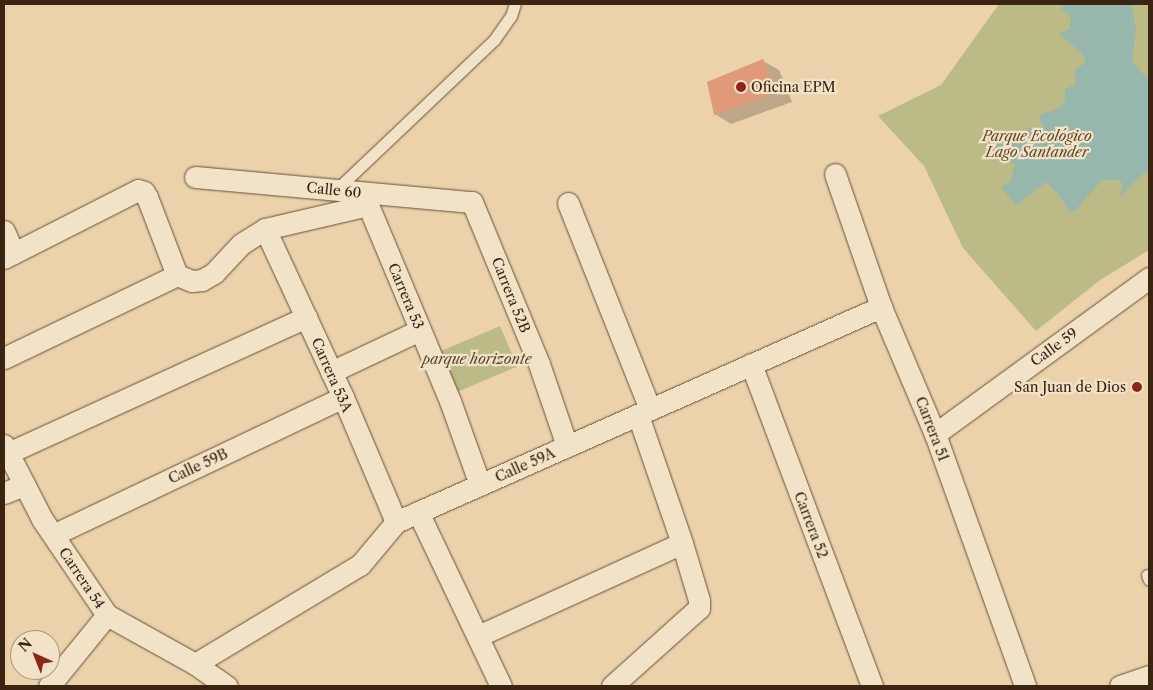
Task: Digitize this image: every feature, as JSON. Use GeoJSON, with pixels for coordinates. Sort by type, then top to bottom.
{"type":"FeatureCollection","features":[{"type":"Feature","properties":{"kind":"street","name":"Carrera 51"},"geometry":{"type":"LineString","coordinates":[[835,174],[881,307],[935,434],[1025,686]]}},
{"type":"Feature","properties":{"kind":"street","name":"Calle 60"},"geometry":{"type":"LineString","coordinates":[[195,177],[336,189],[366,199],[472,202]]}},
{"type":"Feature","properties":{"kind":"street"},"geometry":{"type":"LineString","coordinates":[[4,231],[9,256],[138,190],[144,192],[177,276]]}},
{"type":"Feature","properties":{"kind":"street"},"geometry":{"type":"LineString","coordinates":[[4,358],[177,276],[192,281],[202,280],[214,273],[241,244],[265,229],[366,199]]}},
{"type":"Feature","properties":{"kind":"street","name":"Carrera 53"},"geometry":{"type":"LineString","coordinates":[[366,199],[450,401],[480,485]]}},
{"type":"Feature","properties":{"kind":"street","name":"Carrera 52B"},"geometry":{"type":"LineString","coordinates":[[472,202],[539,364],[567,446]]}},
{"type":"Feature","properties":{"kind":"street"},"geometry":{"type":"LineString","coordinates":[[568,203],[644,412],[699,600],[699,608],[612,686]]}},
{"type":"Feature","properties":{"kind":"street","name":"Carrera 53A"},"geometry":{"type":"LineString","coordinates":[[265,229],[343,397],[396,522]]}},
{"type":"Feature","properties":{"kind":"street","name":"Calle 59"},"geometry":{"type":"LineString","coordinates":[[935,434],[1147,285]]}},
{"type":"Feature","properties":{"kind":"street","name":"Calle 59A"},"geometry":{"type":"LineString","coordinates":[[195,664],[360,565],[396,522],[881,307]]}},
{"type":"Feature","properties":{"kind":"street"},"geometry":{"type":"LineString","coordinates":[[6,449],[306,317]]}},
{"type":"Feature","properties":{"kind":"street"},"geometry":{"type":"LineString","coordinates":[[331,372],[420,330]]}},
{"type":"Feature","properties":{"kind":"street","name":"Carrera 52"},"geometry":{"type":"LineString","coordinates":[[751,364],[872,686]]}},
{"type":"Feature","properties":{"kind":"street","name":"Calle 59B"},"geometry":{"type":"LineString","coordinates":[[53,535],[343,397]]}},
{"type":"Feature","properties":{"kind":"street","name":"Carrera 54"},"geometry":{"type":"LineString","coordinates":[[6,449],[53,535],[107,615],[195,664],[227,686]]}},
{"type":"Feature","properties":{"kind":"street"},"geometry":{"type":"LineString","coordinates":[[4,493],[24,485]]}},
{"type":"Feature","properties":{"kind":"street"},"geometry":{"type":"LineString","coordinates":[[418,512],[501,686]]}},
{"type":"Feature","properties":{"kind":"street"},"geometry":{"type":"LineString","coordinates":[[478,636],[682,543]]}},
{"type":"Feature","properties":{"kind":"street"},"geometry":{"type":"LineString","coordinates":[[49,686],[107,615]]}},
{"type":"Feature","properties":{"kind":"street"},"geometry":{"type":"LineString","coordinates":[[1120,686],[1149,676]]}},
{"type":"Feature","properties":{"kind":"lane"},"geometry":{"type":"LineString","coordinates":[[336,189],[494,40],[511,16],[515,4]]}},
{"type":"Feature","properties":{"kind":"green space","name":"Parque Ecológico Lago Santander"},"geometry":{"type":"Polygon","coordinates":[[[999,4],[1149,4],[1149,250],[1100,280],[1036,331],[963,248],[924,166],[878,116],[941,85],[999,4]]]}},
{"type":"Feature","properties":{"kind":"green space","name":"parque horizonte"},"geometry":{"type":"Polygon","coordinates":[[[500,326],[517,367],[454,393],[436,353],[500,326]]]}},
{"type":"Feature","properties":{"kind":"water"},"geometry":{"type":"Polygon","coordinates":[[[1066,4],[1132,4],[1136,30],[1132,62],[1149,80],[1149,173],[1143,174],[1120,198],[1123,185],[1120,181],[1110,179],[1101,181],[1075,211],[1069,211],[1059,195],[1046,182],[1016,205],[1001,187],[1011,180],[1015,165],[997,150],[997,143],[1007,135],[1019,137],[1029,128],[1043,127],[1039,115],[1055,110],[1065,102],[1065,89],[1075,84],[1075,70],[1086,62],[1082,54],[1059,33],[1070,29],[1071,18],[1061,8],[1066,4]]]}},
{"type":"Feature","properties":{"kind":"building","name":"Oficina EPM"},"geometry":{"type":"Polygon","coordinates":[[[763,59],[777,93],[714,115],[707,82],[763,59]]]}},
{"type":"Feature","properties":{"kind":"place","name":"Oficina EPM"},"geometry":{"type":"Point","coordinates":[741,87]}},
{"type":"Feature","properties":{"kind":"place","name":"San Juan de Dios"},"geometry":{"type":"Point","coordinates":[1137,387]}}]}
